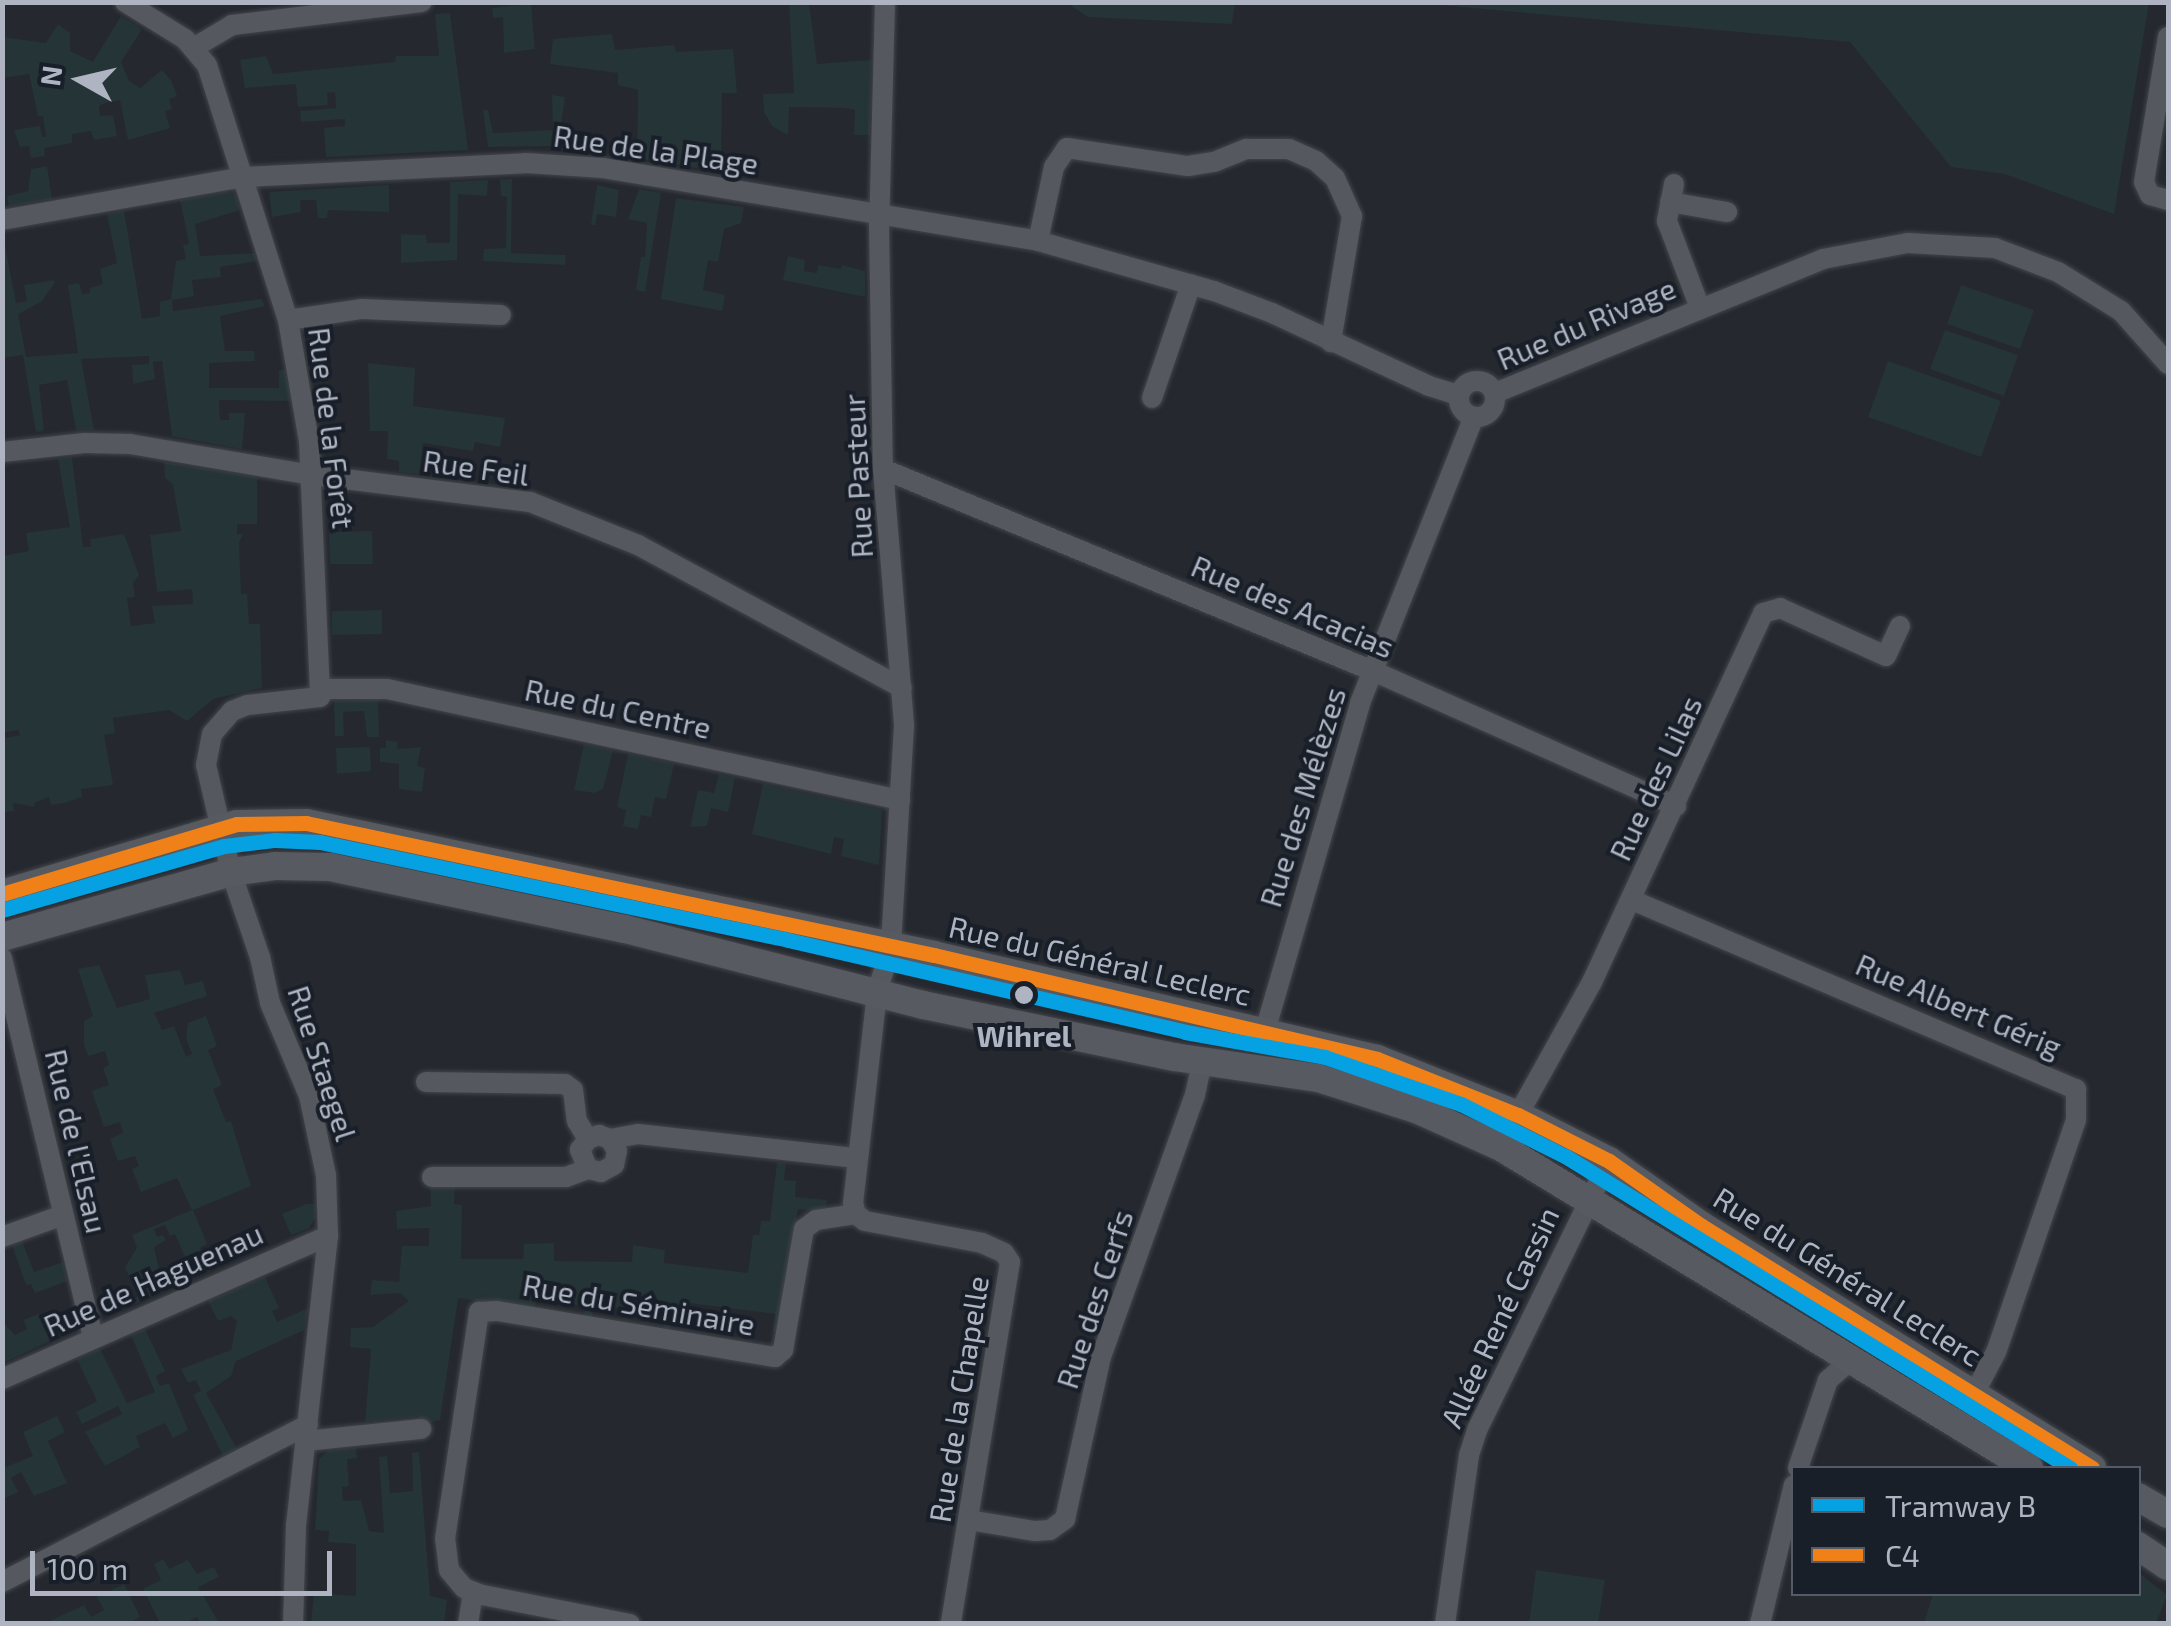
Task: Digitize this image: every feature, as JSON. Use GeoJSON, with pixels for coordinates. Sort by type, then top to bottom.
{"type":"FeatureCollection","features":[{"type":"Feature","properties":{"kind":"main road","name":"Rue du Général Leclerc"},"geometry":{"type":"LineString","coordinates":[[2,894],[219,828],[254,822],[306,823],[891,946],[1377,1059],[1518,1115],[1609,1161],[1702,1226],[1976,1392],[2089,1466]]}},
{"type":"Feature","properties":{"kind":"main road"},"geometry":{"type":"LineString","coordinates":[[2,937],[231,872],[294,865],[361,872],[661,937],[877,993],[1202,1061],[1295,1073],[1416,1109],[1501,1147],[2025,1466]]}},
{"type":"Feature","properties":{"kind":"main road"},"geometry":{"type":"LineString","coordinates":[[2141,1498],[2168,1514]]}},
{"type":"Feature","properties":{"kind":"main road"},"geometry":{"type":"LineString","coordinates":[[2141,1548],[2168,1566]]}},
{"type":"Feature","properties":{"kind":"street"},"geometry":{"type":"LineString","coordinates":[[125,2],[195,47],[232,25],[422,2]]}},
{"type":"Feature","properties":{"kind":"street","name":"Rue Pasteur"},"geometry":{"type":"LineString","coordinates":[[884,2],[879,214],[883,468],[902,688],[891,946]]}},
{"type":"Feature","properties":{"kind":"street"},"geometry":{"type":"LineString","coordinates":[[2168,37],[2144,175],[2146,192],[2168,200]]}},
{"type":"Feature","properties":{"kind":"street","name":"Rue de la Forêt"},"geometry":{"type":"LineString","coordinates":[[195,47],[212,78],[298,362],[312,474],[322,689]]}},
{"type":"Feature","properties":{"kind":"street"},"geometry":{"type":"LineString","coordinates":[[1038,241],[1054,167],[1067,148],[1188,166],[1214,162],[1247,149],[1289,149],[1316,161],[1335,178],[1352,216],[1331,342]]}},
{"type":"Feature","properties":{"kind":"street","name":"Rue de la Plage"},"geometry":{"type":"LineString","coordinates":[[2,220],[244,177],[526,163],[573,164],[879,214]]}},
{"type":"Feature","properties":{"kind":"street","name":"Rue du Rivage"},"geometry":{"type":"LineString","coordinates":[[1700,308],[1667,221],[1672,193],[1726,212]]}},
{"type":"Feature","properties":{"kind":"street"},"geometry":{"type":"LineString","coordinates":[[879,214],[1038,241],[1191,284],[1272,312],[1428,386],[1459,395]]}},
{"type":"Feature","properties":{"kind":"street","name":"Rue du Rivage"},"geometry":{"type":"LineString","coordinates":[[1495,394],[1824,259],[1908,243],[1995,248],[2058,272],[2092,290],[2131,320],[2168,364]]}},
{"type":"Feature","properties":{"kind":"street"},"geometry":{"type":"LineString","coordinates":[[1152,398],[1191,284]]}},
{"type":"Feature","properties":{"kind":"street"},"geometry":{"type":"LineString","coordinates":[[288,320],[362,309],[501,315]]}},
{"type":"Feature","properties":{"kind":"street"},"geometry":{"type":"LineString","coordinates":[[1476,380],[1491,386],[1495,394],[1491,411],[1474,417],[1462,410],[1462,388],[1476,380]]}},
{"type":"Feature","properties":{"kind":"street","name":"Rue des Mélèzes"},"geometry":{"type":"LineString","coordinates":[[1265,1031],[1372,671],[1474,417]]}},
{"type":"Feature","properties":{"kind":"street","name":"Rue Feil"},"geometry":{"type":"LineString","coordinates":[[2,452],[85,443],[130,444],[312,474],[530,502],[638,545],[902,688]]}},
{"type":"Feature","properties":{"kind":"street","name":"Rue des Acacias"},"geometry":{"type":"LineString","coordinates":[[883,468],[1372,671],[1676,806]]}},
{"type":"Feature","properties":{"kind":"street","name":"Rue des Lilas"},"geometry":{"type":"LineString","coordinates":[[1518,1115],[1592,982],[1763,613],[1780,608],[1886,656],[1900,626]]}},
{"type":"Feature","properties":{"kind":"street"},"geometry":{"type":"LineString","coordinates":[[219,828],[206,764],[212,734],[220,721],[248,704],[317,700],[322,689]]}},
{"type":"Feature","properties":{"kind":"street","name":"Rue du Centre"},"geometry":{"type":"LineString","coordinates":[[322,689],[388,689],[900,800]]}},
{"type":"Feature","properties":{"kind":"street","name":"Rue Staegel"},"geometry":{"type":"LineString","coordinates":[[219,828],[260,957],[270,1003],[316,1121],[326,1175],[328,1236],[296,1525],[293,1624]]}},
{"type":"Feature","properties":{"kind":"street","name":"Rue Albert Gérig"},"geometry":{"type":"LineString","coordinates":[[1632,900],[2076,1089],[2079,1102],[1996,1352],[1976,1392]]}},
{"type":"Feature","properties":{"kind":"street"},"geometry":{"type":"LineString","coordinates":[[856,1214],[857,1158],[877,993],[891,946]]}},
{"type":"Feature","properties":{"kind":"street","name":"Rue de l'Elsau"},"geometry":{"type":"LineString","coordinates":[[2,958],[93,1338]]}},
{"type":"Feature","properties":{"kind":"street","name":"Rue des Cerfs"},"geometry":{"type":"LineString","coordinates":[[969,1520],[1036,1531],[1050,1530],[1064,1519],[1101,1357],[1195,1095],[1202,1061]]}},
{"type":"Feature","properties":{"kind":"street"},"geometry":{"type":"LineString","coordinates":[[426,1082],[565,1084],[574,1090],[576,1121],[588,1138]]}},
{"type":"Feature","properties":{"kind":"street"},"geometry":{"type":"LineString","coordinates":[[588,1168],[580,1150],[588,1138],[599,1135],[610,1139],[638,1134],[857,1158]]}},
{"type":"Feature","properties":{"kind":"street"},"geometry":{"type":"LineString","coordinates":[[432,1177],[566,1178],[588,1168],[601,1172],[614,1164],[617,1151],[610,1139]]}},
{"type":"Feature","properties":{"kind":"street","name":"Allée René Cassin"},"geometry":{"type":"LineString","coordinates":[[1445,1624],[1469,1455],[1588,1197],[1609,1161]]}},
{"type":"Feature","properties":{"kind":"street","name":"Rue de la Chapelle"},"geometry":{"type":"LineString","coordinates":[[856,1214],[882,1226],[982,1243],[1008,1256],[1010,1280],[951,1624]]}},
{"type":"Feature","properties":{"kind":"street","name":"Rue du Séminaire"},"geometry":{"type":"LineString","coordinates":[[473,1593],[453,1578],[444,1547],[479,1312],[497,1310],[775,1357],[783,1350],[804,1229],[816,1220],[856,1214]]}},
{"type":"Feature","properties":{"kind":"street"},"geometry":{"type":"LineString","coordinates":[[2,1237],[63,1216]]}},
{"type":"Feature","properties":{"kind":"street","name":"Rue de Haguenau"},"geometry":{"type":"LineString","coordinates":[[2,1379],[328,1236]]}},
{"type":"Feature","properties":{"kind":"street"},"geometry":{"type":"LineString","coordinates":[[1799,1466],[1828,1380],[1852,1358]]}},
{"type":"Feature","properties":{"kind":"street"},"geometry":{"type":"LineString","coordinates":[[2,1582],[307,1433],[421,1429]]}},
{"type":"Feature","properties":{"kind":"street"},"geometry":{"type":"LineString","coordinates":[[1760,1624],[1791,1496]]}},
{"type":"Feature","properties":{"kind":"street"},"geometry":{"type":"LineString","coordinates":[[468,1624],[473,1593],[630,1624]]}},
{"type":"Feature","properties":{"kind":"shaded area"},"geometry":{"type":"Polygon","coordinates":[[[789,3],[809,3],[817,64],[871,60],[870,135],[854,135],[855,110],[845,108],[789,107],[788,135],[772,126],[764,112],[763,94],[794,93],[789,3]]]}},
{"type":"Feature","properties":{"kind":"shaded area"},"geometry":{"type":"Polygon","coordinates":[[[1067,3],[1235,3],[1232,24],[1088,17],[1067,3]]]}},
{"type":"Feature","properties":{"kind":"shaded area"},"geometry":{"type":"Polygon","coordinates":[[[1417,3],[2149,3],[2114,214],[2005,174],[1951,167],[1850,42],[1417,3]]]}},
{"type":"Feature","properties":{"kind":"shaded area"},"geometry":{"type":"Polygon","coordinates":[[[531,4],[535,49],[504,53],[503,17],[493,18],[492,8],[531,4]]]}},
{"type":"Feature","properties":{"kind":"shaded area"},"geometry":{"type":"Polygon","coordinates":[[[450,13],[468,150],[326,157],[324,128],[345,126],[345,119],[301,122],[300,111],[336,108],[335,92],[327,93],[328,105],[298,107],[296,84],[245,88],[240,60],[266,56],[273,74],[395,62],[396,56],[439,56],[435,14],[450,13]]]}},
{"type":"Feature","properties":{"kind":"shaded area"},"geometry":{"type":"Polygon","coordinates":[[[121,16],[142,29],[121,62],[129,81],[140,88],[162,70],[171,80],[177,96],[169,99],[172,109],[165,111],[170,128],[128,140],[120,100],[105,103],[99,106],[100,116],[113,115],[117,136],[94,140],[91,131],[72,134],[72,143],[44,148],[45,156],[31,158],[29,146],[20,147],[14,130],[40,126],[42,137],[46,137],[43,116],[38,116],[29,74],[3,78],[3,37],[46,43],[58,24],[70,33],[70,51],[93,62],[121,16]]]}},
{"type":"Feature","properties":{"kind":"shaded area"},"geometry":{"type":"Polygon","coordinates":[[[612,34],[615,50],[674,45],[676,52],[733,49],[737,93],[722,93],[721,172],[637,158],[638,90],[618,85],[618,73],[550,64],[553,39],[612,34]]]}},
{"type":"Feature","properties":{"kind":"shaded area"},"geometry":{"type":"Polygon","coordinates":[[[552,95],[565,97],[558,146],[488,147],[483,110],[488,110],[493,133],[553,130],[552,95]]]}},
{"type":"Feature","properties":{"kind":"shaded area"},"geometry":{"type":"Polygon","coordinates":[[[47,166],[52,199],[9,206],[7,196],[28,191],[31,169],[47,166]]]}},
{"type":"Feature","properties":{"kind":"shaded area"},"geometry":{"type":"Polygon","coordinates":[[[500,179],[512,179],[511,253],[566,255],[565,265],[483,261],[484,249],[506,248],[507,197],[501,196],[500,179]]]}},
{"type":"Feature","properties":{"kind":"shaded area"},"geometry":{"type":"Polygon","coordinates":[[[488,180],[487,196],[458,194],[457,260],[401,263],[401,234],[426,235],[427,243],[450,243],[450,182],[488,180]]]}},
{"type":"Feature","properties":{"kind":"shaded area"},"geometry":{"type":"Polygon","coordinates":[[[389,185],[389,212],[328,210],[327,218],[318,218],[316,200],[300,200],[301,212],[272,217],[269,192],[389,185]]]}},
{"type":"Feature","properties":{"kind":"shaded area"},"geometry":{"type":"Polygon","coordinates":[[[597,185],[619,190],[616,217],[597,214],[595,225],[591,225],[597,185]]]}},
{"type":"Feature","properties":{"kind":"shaded area"},"geometry":{"type":"Polygon","coordinates":[[[639,189],[661,193],[645,292],[636,290],[641,257],[645,257],[647,223],[628,219],[639,189]]]}},
{"type":"Feature","properties":{"kind":"shaded area"},"geometry":{"type":"Polygon","coordinates":[[[229,192],[236,195],[240,210],[195,224],[200,256],[255,253],[257,261],[220,267],[221,277],[192,280],[194,296],[172,300],[173,311],[262,299],[265,306],[220,316],[225,351],[254,351],[255,361],[209,363],[209,388],[279,388],[279,370],[285,370],[292,401],[219,400],[220,420],[229,420],[229,413],[245,413],[242,449],[172,436],[162,361],[153,362],[155,379],[133,384],[132,365],[149,364],[149,356],[81,359],[94,430],[76,430],[67,380],[39,385],[44,431],[36,432],[23,355],[3,358],[3,234],[16,303],[27,301],[24,285],[54,280],[55,283],[41,302],[18,314],[26,357],[78,353],[68,285],[79,283],[82,294],[90,293],[90,288],[103,284],[100,269],[117,263],[107,214],[124,211],[142,319],[160,316],[160,302],[171,299],[176,261],[186,259],[183,245],[189,244],[180,200],[229,192]]]}},
{"type":"Feature","properties":{"kind":"shaded area"},"geometry":{"type":"Polygon","coordinates":[[[676,198],[744,207],[741,223],[724,229],[718,262],[708,260],[703,290],[725,295],[722,311],[661,299],[676,198]]]}},
{"type":"Feature","properties":{"kind":"shaded area"},"geometry":{"type":"Polygon","coordinates":[[[788,256],[805,260],[804,271],[817,273],[818,265],[841,269],[842,265],[865,271],[865,297],[783,280],[788,256]]]}},
{"type":"Feature","properties":{"kind":"shaded area"},"geometry":{"type":"Polygon","coordinates":[[[1961,285],[2034,310],[2020,349],[1947,324],[1961,285]]]}},
{"type":"Feature","properties":{"kind":"shaded area"},"geometry":{"type":"Polygon","coordinates":[[[1945,330],[2018,355],[2004,396],[1930,369],[1945,330]]]}},
{"type":"Feature","properties":{"kind":"shaded area"},"geometry":{"type":"Polygon","coordinates":[[[1888,361],[2001,401],[1981,457],[1868,417],[1888,361]]]}},
{"type":"Feature","properties":{"kind":"shaded area"},"geometry":{"type":"Polygon","coordinates":[[[368,363],[415,368],[413,406],[505,418],[500,447],[475,442],[473,451],[423,443],[419,474],[399,472],[399,461],[387,459],[388,431],[370,431],[368,363]]]}},
{"type":"Feature","properties":{"kind":"shaded area"},"geometry":{"type":"Polygon","coordinates":[[[72,457],[83,547],[91,547],[90,539],[124,534],[139,575],[133,583],[135,597],[127,598],[131,626],[155,623],[152,606],[193,604],[192,589],[157,592],[150,535],[181,531],[173,484],[165,478],[164,462],[257,477],[257,524],[237,524],[237,534],[243,534],[239,543],[241,594],[247,594],[249,624],[260,624],[262,688],[213,699],[187,721],[169,710],[113,718],[115,733],[104,735],[113,785],[81,789],[82,797],[64,803],[51,805],[49,797],[34,803],[35,807],[13,803],[14,811],[5,812],[2,739],[20,735],[18,730],[5,732],[3,719],[3,556],[29,551],[26,533],[70,527],[58,459],[72,457]]]}},
{"type":"Feature","properties":{"kind":"shaded area"},"geometry":{"type":"Polygon","coordinates":[[[372,531],[373,564],[330,564],[329,532],[372,531]]]}},
{"type":"Feature","properties":{"kind":"shaded area"},"geometry":{"type":"Polygon","coordinates":[[[382,610],[382,634],[332,635],[332,611],[382,610]]]}},
{"type":"Feature","properties":{"kind":"shaded area"},"geometry":{"type":"Polygon","coordinates":[[[378,700],[379,737],[367,737],[364,711],[343,712],[344,736],[335,736],[334,701],[378,700]]]}},
{"type":"Feature","properties":{"kind":"shaded area"},"geometry":{"type":"Polygon","coordinates":[[[386,740],[398,742],[397,749],[421,747],[417,766],[425,768],[422,792],[399,789],[399,764],[380,762],[380,748],[386,748],[386,740]]]}},
{"type":"Feature","properties":{"kind":"shaded area"},"geometry":{"type":"Polygon","coordinates":[[[584,744],[613,751],[603,789],[595,793],[574,790],[584,744]]]}},
{"type":"Feature","properties":{"kind":"shaded area"},"geometry":{"type":"Polygon","coordinates":[[[370,747],[371,771],[337,774],[336,748],[370,747]]]}},
{"type":"Feature","properties":{"kind":"shaded area"},"geometry":{"type":"Polygon","coordinates":[[[628,754],[674,764],[666,799],[655,797],[651,817],[641,815],[638,829],[623,826],[626,810],[617,807],[628,754]]]}},
{"type":"Feature","properties":{"kind":"shaded area"},"geometry":{"type":"Polygon","coordinates":[[[719,774],[735,778],[728,812],[711,808],[707,826],[690,827],[698,790],[714,793],[719,774]]]}},
{"type":"Feature","properties":{"kind":"shaded area"},"geometry":{"type":"Polygon","coordinates":[[[763,784],[882,810],[879,865],[841,856],[844,839],[834,837],[831,854],[752,834],[763,784]]]}},
{"type":"Feature","properties":{"kind":"shaded area"},"geometry":{"type":"Polygon","coordinates":[[[99,965],[117,1008],[150,999],[145,975],[180,970],[185,985],[203,981],[207,996],[154,1013],[162,1030],[174,1026],[186,1057],[192,1054],[186,1038],[188,1023],[206,1016],[217,1046],[208,1050],[222,1085],[213,1089],[226,1122],[231,1121],[251,1186],[193,1210],[207,1244],[200,1248],[210,1271],[173,1288],[170,1281],[191,1270],[175,1234],[170,1236],[165,1225],[154,1229],[157,1237],[163,1235],[166,1240],[154,1247],[164,1292],[116,1312],[114,1308],[138,1297],[125,1267],[137,1248],[132,1235],[192,1210],[177,1178],[141,1192],[132,1169],[139,1166],[135,1156],[118,1161],[110,1139],[123,1133],[120,1122],[104,1127],[92,1091],[109,1085],[103,1068],[109,1065],[105,1051],[88,1056],[84,1044],[84,1021],[93,1016],[78,969],[99,965]]]}},
{"type":"Feature","properties":{"kind":"shaded area"},"geometry":{"type":"Polygon","coordinates":[[[777,1162],[786,1163],[784,1180],[796,1181],[795,1197],[827,1200],[825,1212],[798,1209],[780,1334],[773,1332],[775,1314],[689,1303],[688,1308],[673,1306],[669,1337],[663,1336],[665,1316],[594,1304],[591,1320],[584,1318],[585,1307],[537,1295],[534,1310],[458,1298],[440,1420],[421,1424],[419,1416],[365,1422],[371,1349],[350,1347],[351,1328],[373,1327],[409,1301],[400,1293],[370,1295],[372,1280],[399,1282],[402,1246],[429,1246],[429,1228],[397,1229],[396,1211],[431,1206],[430,1187],[455,1187],[454,1204],[462,1205],[461,1259],[523,1259],[524,1244],[554,1243],[554,1261],[632,1262],[633,1245],[665,1250],[664,1263],[748,1273],[753,1235],[759,1235],[761,1221],[770,1221],[777,1162]]]}},
{"type":"Feature","properties":{"kind":"shaded area"},"geometry":{"type":"Polygon","coordinates":[[[306,1204],[317,1204],[315,1218],[309,1228],[291,1235],[282,1214],[306,1204]]]}},
{"type":"Feature","properties":{"kind":"shaded area"},"geometry":{"type":"Polygon","coordinates":[[[22,1241],[34,1272],[63,1262],[67,1281],[35,1293],[31,1284],[26,1285],[12,1245],[22,1241]]]}},
{"type":"Feature","properties":{"kind":"shaded area"},"geometry":{"type":"Polygon","coordinates":[[[265,1277],[279,1308],[272,1311],[277,1322],[308,1308],[304,1330],[236,1361],[231,1376],[206,1393],[237,1449],[223,1456],[193,1395],[201,1391],[196,1380],[188,1383],[181,1369],[231,1350],[237,1321],[231,1316],[218,1321],[208,1301],[265,1277]]]}},
{"type":"Feature","properties":{"kind":"shaded area"},"geometry":{"type":"Polygon","coordinates":[[[39,1314],[52,1340],[3,1363],[3,1322],[15,1335],[27,1329],[23,1320],[39,1314]]]}},
{"type":"Feature","properties":{"kind":"shaded area"},"geometry":{"type":"Polygon","coordinates":[[[145,1329],[165,1371],[156,1376],[160,1386],[169,1383],[188,1430],[173,1438],[165,1423],[136,1436],[140,1447],[105,1466],[85,1432],[122,1414],[118,1406],[82,1424],[76,1412],[97,1401],[77,1359],[100,1349],[127,1403],[155,1392],[131,1335],[145,1329]]]}},
{"type":"Feature","properties":{"kind":"shaded area"},"geometry":{"type":"Polygon","coordinates":[[[57,1416],[65,1432],[48,1441],[67,1483],[34,1496],[21,1472],[11,1478],[18,1492],[3,1499],[3,1468],[33,1456],[23,1432],[57,1416]]]}},
{"type":"Feature","properties":{"kind":"shaded area"},"geometry":{"type":"Polygon","coordinates":[[[356,1448],[357,1458],[347,1459],[349,1486],[342,1487],[343,1501],[361,1500],[369,1531],[384,1533],[379,1457],[387,1456],[390,1493],[413,1491],[412,1453],[419,1452],[430,1596],[447,1600],[444,1623],[311,1623],[314,1593],[356,1596],[356,1544],[328,1542],[329,1531],[315,1530],[319,1459],[328,1451],[356,1448]]]}},
{"type":"Feature","properties":{"kind":"shaded area"},"geometry":{"type":"Polygon","coordinates":[[[163,1559],[169,1569],[188,1560],[197,1574],[214,1567],[219,1577],[198,1587],[219,1623],[201,1623],[197,1617],[185,1623],[160,1623],[143,1589],[161,1580],[154,1564],[163,1559]]]}},
{"type":"Feature","properties":{"kind":"shaded area"},"geometry":{"type":"Polygon","coordinates":[[[1536,1570],[1605,1580],[1598,1623],[1529,1623],[1536,1570]]]}},
{"type":"Feature","properties":{"kind":"shaded area"},"geometry":{"type":"Polygon","coordinates":[[[2141,1575],[2167,1595],[2156,1623],[1924,1623],[1932,1596],[2141,1596],[2141,1575]]]}},
{"type":"Feature","properties":{"kind":"shaded area"},"geometry":{"type":"Polygon","coordinates":[[[124,1584],[140,1617],[129,1623],[46,1623],[84,1605],[91,1617],[104,1610],[97,1597],[124,1584]]]}},
{"type":"Feature","properties":{"kind":"tram line","name":"B"},"geometry":{"type":"LineString","coordinates":[[2,910],[224,846],[274,840],[320,842],[788,940],[1185,1032],[1325,1057],[1461,1104],[1565,1156],[2067,1466]]}},
{"type":"Feature","properties":{"kind":"transit line","name":"C4"},"geometry":{"type":"LineString","coordinates":[[2,894],[237,824],[306,823],[934,955],[1377,1059],[1518,1115],[1609,1161],[1702,1226],[2089,1466]]}},
{"type":"Feature","properties":{"kind":"place","name":"Wihrel"},"geometry":{"type":"Point","coordinates":[1024,995]}}]}
